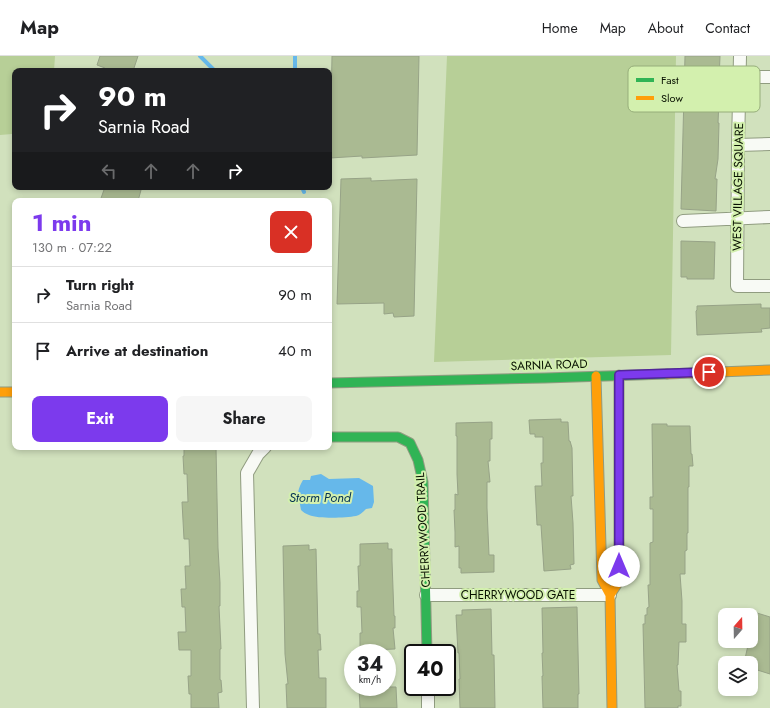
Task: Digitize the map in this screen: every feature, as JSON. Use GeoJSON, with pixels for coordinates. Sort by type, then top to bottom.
{"type":"FeatureCollection","features":[{"type":"Feature","properties":{"kind":"street"},"geometry":{"type":"LineString","coordinates":[[760,77],[770,77]]}},
{"type":"Feature","properties":{"kind":"street","name":"WEST VILLAGE SQUARE"},"geometry":{"type":"LineString","coordinates":[[739,112],[737,286],[770,286]]}},
{"type":"Feature","properties":{"kind":"street"},"geometry":{"type":"LineString","coordinates":[[738,145],[770,144]]}},
{"type":"Feature","properties":{"kind":"street"},"geometry":{"type":"LineString","coordinates":[[683,220],[770,217]]}},
{"type":"Feature","properties":{"kind":"street","name":"SARNIA ROAD"},"geometry":{"type":"LineString","coordinates":[[332,383],[770,370]]}},
{"type":"Feature","properties":{"kind":"street"},"geometry":{"type":"LineString","coordinates":[[610,595],[620,581],[619,375]]}},
{"type":"Feature","properties":{"kind":"street"},"geometry":{"type":"LineString","coordinates":[[596,376],[602,580],[610,595],[612,708]]}},
{"type":"Feature","properties":{"kind":"street"},"geometry":{"type":"LineString","coordinates":[[0,392],[12,392]]}},
{"type":"Feature","properties":{"kind":"street","name":"CHERRYWOOD TRAIL"},"geometry":{"type":"LineString","coordinates":[[332,437],[398,437],[410,443],[418,460],[423,482],[427,644]]}},
{"type":"Feature","properties":{"kind":"street"},"geometry":{"type":"LineString","coordinates":[[253,708],[247,473],[262,450]]}},
{"type":"Feature","properties":{"kind":"street","name":"CHERRYWOOD GATE"},"geometry":{"type":"LineString","coordinates":[[426,595],[610,595]]}},
{"type":"Feature","properties":{"kind":"street"},"geometry":{"type":"LineString","coordinates":[[428,696],[428,708]]}},
{"type":"Feature","properties":{"kind":"green space"},"geometry":{"type":"Polygon","coordinates":[[[0,56],[55,56],[54,68],[12,68],[12,134],[0,135],[0,56]]]}},
{"type":"Feature","properties":{"kind":"green space"},"geometry":{"type":"Polygon","coordinates":[[[447,56],[676,56],[676,66],[628,66],[628,112],[675,112],[671,355],[434,362],[447,56]]]}},
{"type":"Feature","properties":{"kind":"water","name":"Storm Pond"},"geometry":{"type":"Polygon","coordinates":[[[321,474],[329,479],[359,478],[373,486],[374,502],[372,508],[366,509],[357,516],[332,518],[313,516],[305,513],[301,510],[298,492],[303,480],[310,480],[311,476],[321,474]]]}},
{"type":"Feature","properties":{"kind":"building"},"geometry":{"type":"Polygon","coordinates":[[[100,56],[138,56],[134,68],[105,68],[97,65],[100,56]]]}},
{"type":"Feature","properties":{"kind":"building"},"geometry":{"type":"Polygon","coordinates":[[[332,56],[419,56],[417,155],[332,158],[332,56]]]}},
{"type":"Feature","properties":{"kind":"building"},"geometry":{"type":"Polygon","coordinates":[[[685,56],[720,56],[720,66],[685,66],[685,56]]]}},
{"type":"Feature","properties":{"kind":"building"},"geometry":{"type":"Polygon","coordinates":[[[684,112],[718,112],[718,159],[715,179],[717,179],[716,211],[681,209],[684,112]]]}},
{"type":"Feature","properties":{"kind":"building"},"geometry":{"type":"Polygon","coordinates":[[[371,178],[371,181],[417,179],[414,316],[394,317],[393,313],[384,314],[384,303],[337,304],[341,179],[371,178]]]}},
{"type":"Feature","properties":{"kind":"building"},"geometry":{"type":"Polygon","coordinates":[[[104,190],[141,190],[139,198],[101,198],[104,190]]]}},
{"type":"Feature","properties":{"kind":"building"},"geometry":{"type":"Polygon","coordinates":[[[681,241],[715,242],[714,279],[687,279],[687,277],[681,277],[681,241]]]}},
{"type":"Feature","properties":{"kind":"building"},"geometry":{"type":"Polygon","coordinates":[[[761,304],[761,308],[770,308],[770,328],[761,329],[762,332],[697,335],[697,306],[761,304]]]}},
{"type":"Feature","properties":{"kind":"building"},"geometry":{"type":"Polygon","coordinates":[[[561,419],[561,422],[568,422],[569,441],[572,448],[573,496],[571,496],[574,564],[570,565],[571,569],[544,571],[541,525],[537,525],[535,486],[542,486],[541,463],[543,463],[543,437],[535,437],[535,434],[530,434],[529,420],[561,419]]]}},
{"type":"Feature","properties":{"kind":"building"},"geometry":{"type":"Polygon","coordinates":[[[492,422],[490,461],[488,461],[490,482],[487,482],[487,508],[489,555],[494,555],[494,572],[461,573],[461,568],[459,568],[459,546],[455,547],[455,494],[458,495],[456,423],[492,422]]]}},
{"type":"Feature","properties":{"kind":"building"},"geometry":{"type":"Polygon","coordinates":[[[652,424],[667,424],[667,426],[690,426],[693,466],[689,466],[688,533],[687,550],[685,551],[685,574],[680,574],[682,624],[686,624],[686,642],[679,642],[677,665],[679,691],[681,691],[681,706],[678,706],[678,708],[645,708],[643,624],[645,624],[645,615],[647,615],[647,608],[649,607],[648,585],[650,585],[650,543],[653,542],[653,509],[650,509],[650,497],[653,497],[652,424]]]}},
{"type":"Feature","properties":{"kind":"building"},"geometry":{"type":"Polygon","coordinates":[[[184,450],[216,450],[220,583],[220,680],[222,692],[218,693],[219,708],[191,708],[191,694],[189,694],[188,676],[191,676],[191,650],[179,650],[178,632],[186,632],[185,607],[182,607],[181,589],[186,589],[185,566],[190,566],[189,539],[184,539],[182,502],[188,502],[187,474],[184,474],[184,450]]]}},
{"type":"Feature","properties":{"kind":"building"},"geometry":{"type":"Polygon","coordinates":[[[388,543],[388,549],[392,549],[395,616],[395,628],[393,628],[395,644],[360,644],[360,633],[362,633],[361,607],[357,607],[357,591],[359,591],[358,566],[360,566],[360,544],[388,543]]]}},
{"type":"Feature","properties":{"kind":"building"},"geometry":{"type":"Polygon","coordinates":[[[309,545],[309,550],[316,549],[318,634],[320,634],[321,650],[318,650],[319,678],[326,678],[326,708],[287,708],[286,684],[288,684],[285,654],[283,546],[309,545]]]}},
{"type":"Feature","properties":{"kind":"building"},"geometry":{"type":"Polygon","coordinates":[[[577,607],[578,708],[543,708],[542,608],[577,607]]]}},
{"type":"Feature","properties":{"kind":"building"},"geometry":{"type":"Polygon","coordinates":[[[491,609],[495,708],[460,708],[459,653],[456,615],[462,615],[462,610],[491,609]]]}},
{"type":"Feature","properties":{"kind":"building"},"geometry":{"type":"Polygon","coordinates":[[[758,613],[770,617],[770,674],[758,670],[758,656],[746,656],[747,648],[758,648],[758,613]]]}},
{"type":"Feature","properties":{"kind":"building"},"geometry":{"type":"Polygon","coordinates":[[[396,687],[397,708],[360,708],[359,696],[396,696],[396,687]]]}},
{"type":"Feature","properties":{"kind":"waterway"},"geometry":{"type":"LineString","coordinates":[[200,56],[212,68]]}},
{"type":"Feature","properties":{"kind":"waterway"},"geometry":{"type":"LineString","coordinates":[[295,56],[295,68]]}},
{"type":"Feature","properties":{"kind":"traffic: fast"},"geometry":{"type":"LineString","coordinates":[[332,383],[667,374]]}},
{"type":"Feature","properties":{"kind":"traffic: fast"},"geometry":{"type":"LineString","coordinates":[[332,437],[398,437],[410,443],[418,460],[423,482],[427,644]]}},
{"type":"Feature","properties":{"kind":"traffic: slow"},"geometry":{"type":"LineString","coordinates":[[667,374],[770,370]]}},
{"type":"Feature","properties":{"kind":"traffic: slow"},"geometry":{"type":"LineString","coordinates":[[610,595],[619,581],[619,375]]}},
{"type":"Feature","properties":{"kind":"traffic: slow"},"geometry":{"type":"LineString","coordinates":[[596,376],[602,580],[610,595],[612,708]]}},
{"type":"Feature","properties":{"kind":"traffic: slow"},"geometry":{"type":"LineString","coordinates":[[0,392],[12,392]]}},
{"type":"Feature","properties":{"kind":"route"},"geometry":{"type":"LineString","coordinates":[[619,566],[619,375],[709,372]]}}]}
